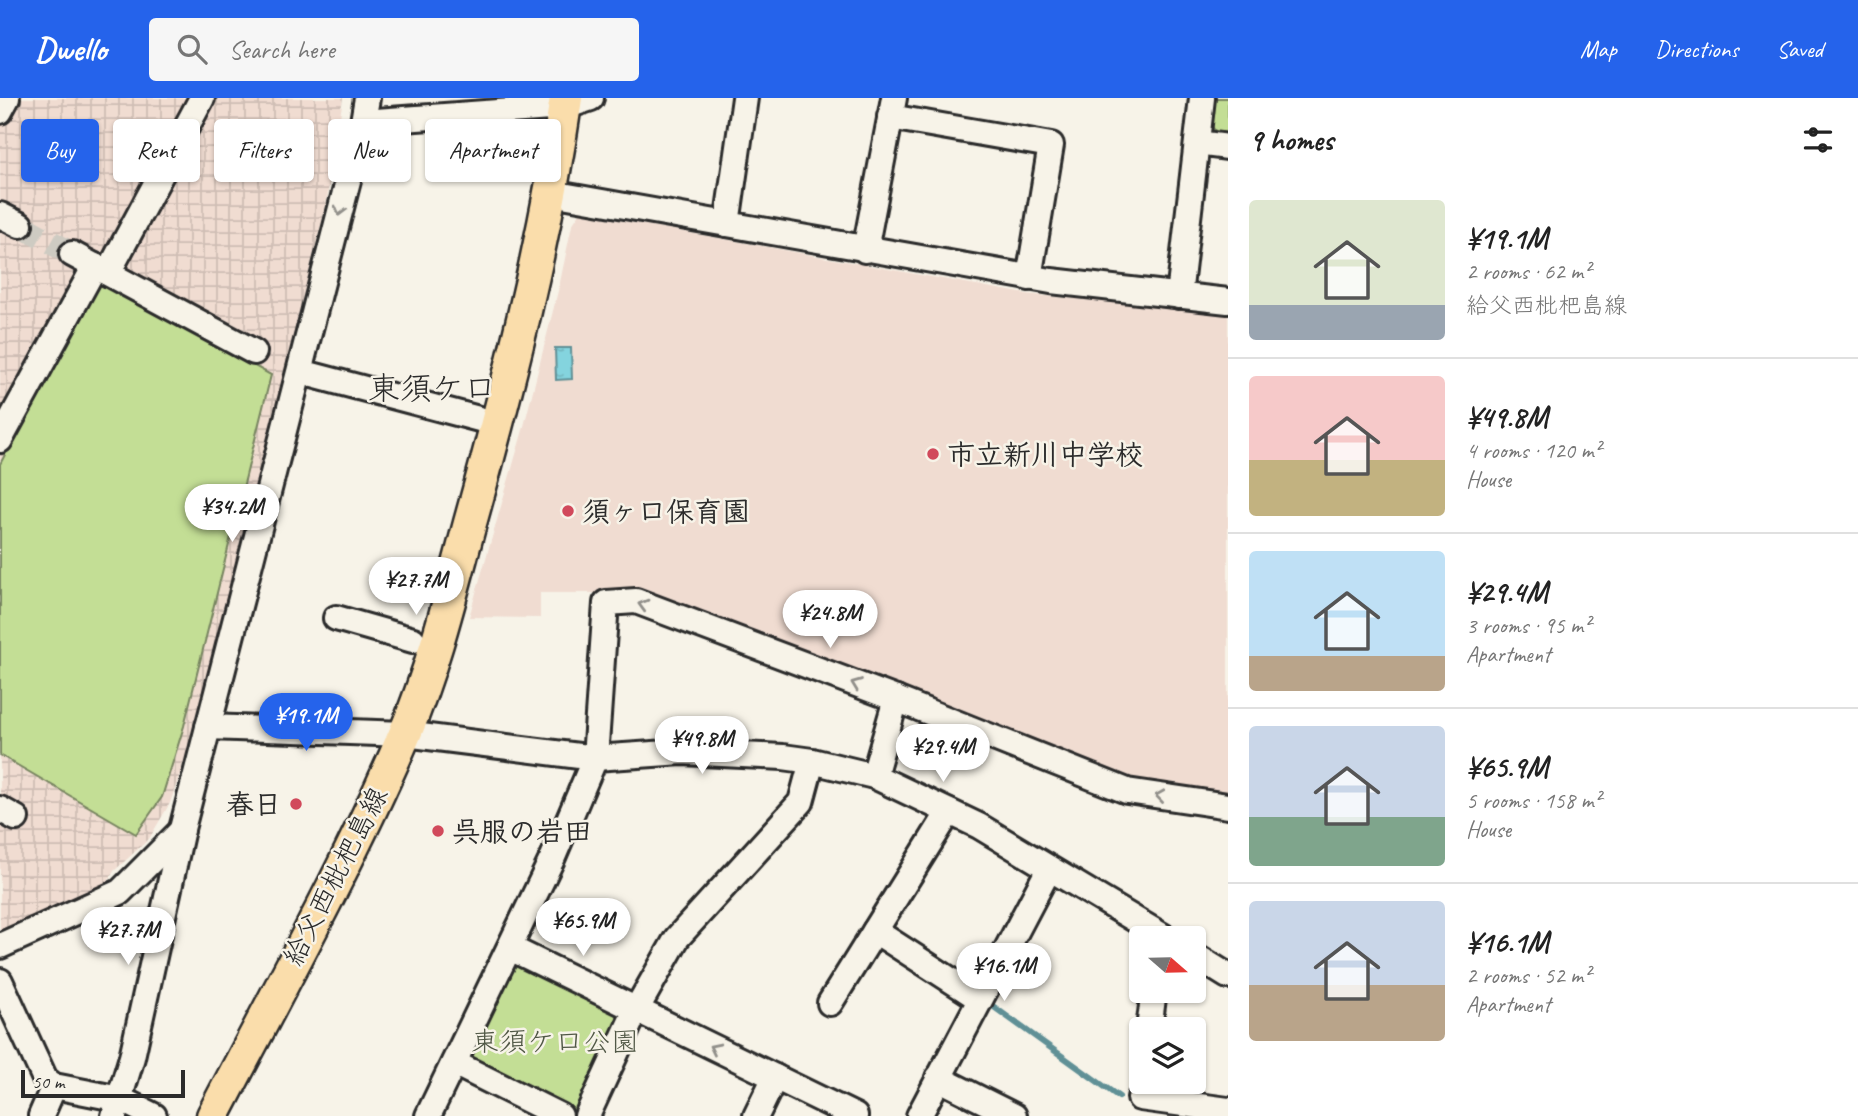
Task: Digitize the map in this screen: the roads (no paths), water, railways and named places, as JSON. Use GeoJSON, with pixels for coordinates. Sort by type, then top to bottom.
{"type":"FeatureCollection","features":[{"type":"Feature","properties":{"kind":"main road","name":"給父西枇杷島線"},"geometry":{"type":"LineString","coordinates":[[213,1116],[363,826],[405,734],[433,652],[498,425],[574,101]]}},
{"type":"Feature","properties":{"kind":"street"},"geometry":{"type":"LineString","coordinates":[[0,111],[7,98]]}},
{"type":"Feature","properties":{"kind":"street"},"geometry":{"type":"LineString","coordinates":[[0,440],[202,98]]}},
{"type":"Feature","properties":{"kind":"street"},"geometry":{"type":"LineString","coordinates":[[727,224],[745,98]]}},
{"type":"Feature","properties":{"kind":"street"},"geometry":{"type":"LineString","coordinates":[[1179,296],[1202,98]]}},
{"type":"Feature","properties":{"kind":"street"},"geometry":{"type":"LineString","coordinates":[[117,1107],[132,1057],[182,829],[301,372],[365,110],[574,101]]}},
{"type":"Feature","properties":{"kind":"street"},"geometry":{"type":"LineString","coordinates":[[865,250],[892,107],[1051,145],[1029,278]]}},
{"type":"Feature","properties":{"kind":"street"},"geometry":{"type":"LineString","coordinates":[[1197,143],[1228,147]]}},
{"type":"Feature","properties":{"kind":"street"},"geometry":{"type":"LineString","coordinates":[[551,193],[1029,278],[1228,301]]}},
{"type":"Feature","properties":{"kind":"street"},"geometry":{"type":"LineString","coordinates":[[72,254],[254,352]]}},
{"type":"Feature","properties":{"kind":"street"},"geometry":{"type":"LineString","coordinates":[[301,372],[498,425]]}},
{"type":"Feature","properties":{"kind":"street"},"geometry":{"type":"LineString","coordinates":[[428,1116],[553,858],[595,758],[606,603],[636,601],[896,699],[1127,791],[1228,806]]}},
{"type":"Feature","properties":{"kind":"street"},"geometry":{"type":"LineString","coordinates":[[336,618],[413,640]]}},
{"type":"Feature","properties":{"kind":"street"},"geometry":{"type":"LineString","coordinates":[[874,776],[896,699]]}},
{"type":"Feature","properties":{"kind":"street"},"geometry":{"type":"LineString","coordinates":[[208,727],[405,734],[595,758],[682,752],[812,761],[874,776],[979,826],[1145,926]]}},
{"type":"Feature","properties":{"kind":"street"},"geometry":{"type":"LineString","coordinates":[[587,1116],[636,1010],[677,937],[801,802],[812,761]]}},
{"type":"Feature","properties":{"kind":"street"},"geometry":{"type":"LineString","coordinates":[[830,1003],[949,812]]}},
{"type":"Feature","properties":{"kind":"street"},"geometry":{"type":"LineString","coordinates":[[0,946],[120,892],[182,829]]}},
{"type":"Feature","properties":{"kind":"street"},"geometry":{"type":"LineString","coordinates":[[919,1116],[1049,869]]}},
{"type":"Feature","properties":{"kind":"street"},"geometry":{"type":"LineString","coordinates":[[875,931],[980,999]]}},
{"type":"Feature","properties":{"kind":"street"},"geometry":{"type":"LineString","coordinates":[[510,948],[855,1116]]}},
{"type":"Feature","properties":{"kind":"street"},"geometry":{"type":"LineString","coordinates":[[1206,962],[1228,976]]}},
{"type":"Feature","properties":{"kind":"street"},"geometry":{"type":"LineString","coordinates":[[0,981],[45,1079],[54,1086],[154,1116]]}},
{"type":"Feature","properties":{"kind":"street"},"geometry":{"type":"LineString","coordinates":[[454,1063],[560,1116]]}},
{"type":"Feature","properties":{"kind":"street"},"geometry":{"type":"LineString","coordinates":[[756,1116],[775,1077]]}},
{"type":"Feature","properties":{"kind":"street"},"geometry":{"type":"LineString","coordinates":[[938,1078],[1014,1116]]}},
{"type":"Feature","properties":{"kind":"street"},"geometry":{"type":"LineString","coordinates":[[40,1116],[54,1086]]}},
{"type":"Feature","properties":{"kind":"street"},"geometry":{"type":"LineString","coordinates":[[1140,1099],[1228,1110]]}},
{"type":"Feature","properties":{"kind":"water"},"geometry":{"type":"Polygon","coordinates":[[[555,348],[571,348],[572,379],[556,380],[555,348]]]}},
{"type":"Feature","properties":{"kind":"waterway"},"geometry":{"type":"LineString","coordinates":[[994,1007],[1119,1097]]}},
{"type":"Feature","properties":{"kind":"tunnel"},"geometry":{"type":"LineString","coordinates":[[20,225],[72,254]]}},
{"type":"Feature","properties":{"kind":"place","name":"市立新川中学校"},"geometry":{"type":"Point","coordinates":[933,454]}},
{"type":"Feature","properties":{"kind":"place","name":"須ヶ口保育園"},"geometry":{"type":"Point","coordinates":[568,511]}},
{"type":"Feature","properties":{"kind":"place","name":"春日"},"geometry":{"type":"Point","coordinates":[296,804]}},
{"type":"Feature","properties":{"kind":"place","name":"呉服の岩田"},"geometry":{"type":"Point","coordinates":[438,831]}},
{"type":"Feature","properties":{"kind":"district","name":"東須ケ口"},"geometry":{"type":"Point","coordinates":[432,388]}},
{"type":"Feature","properties":{"kind":"park label","name":"東須ケ口公園"},"geometry":{"type":"Point","coordinates":[555,1041]}}]}
